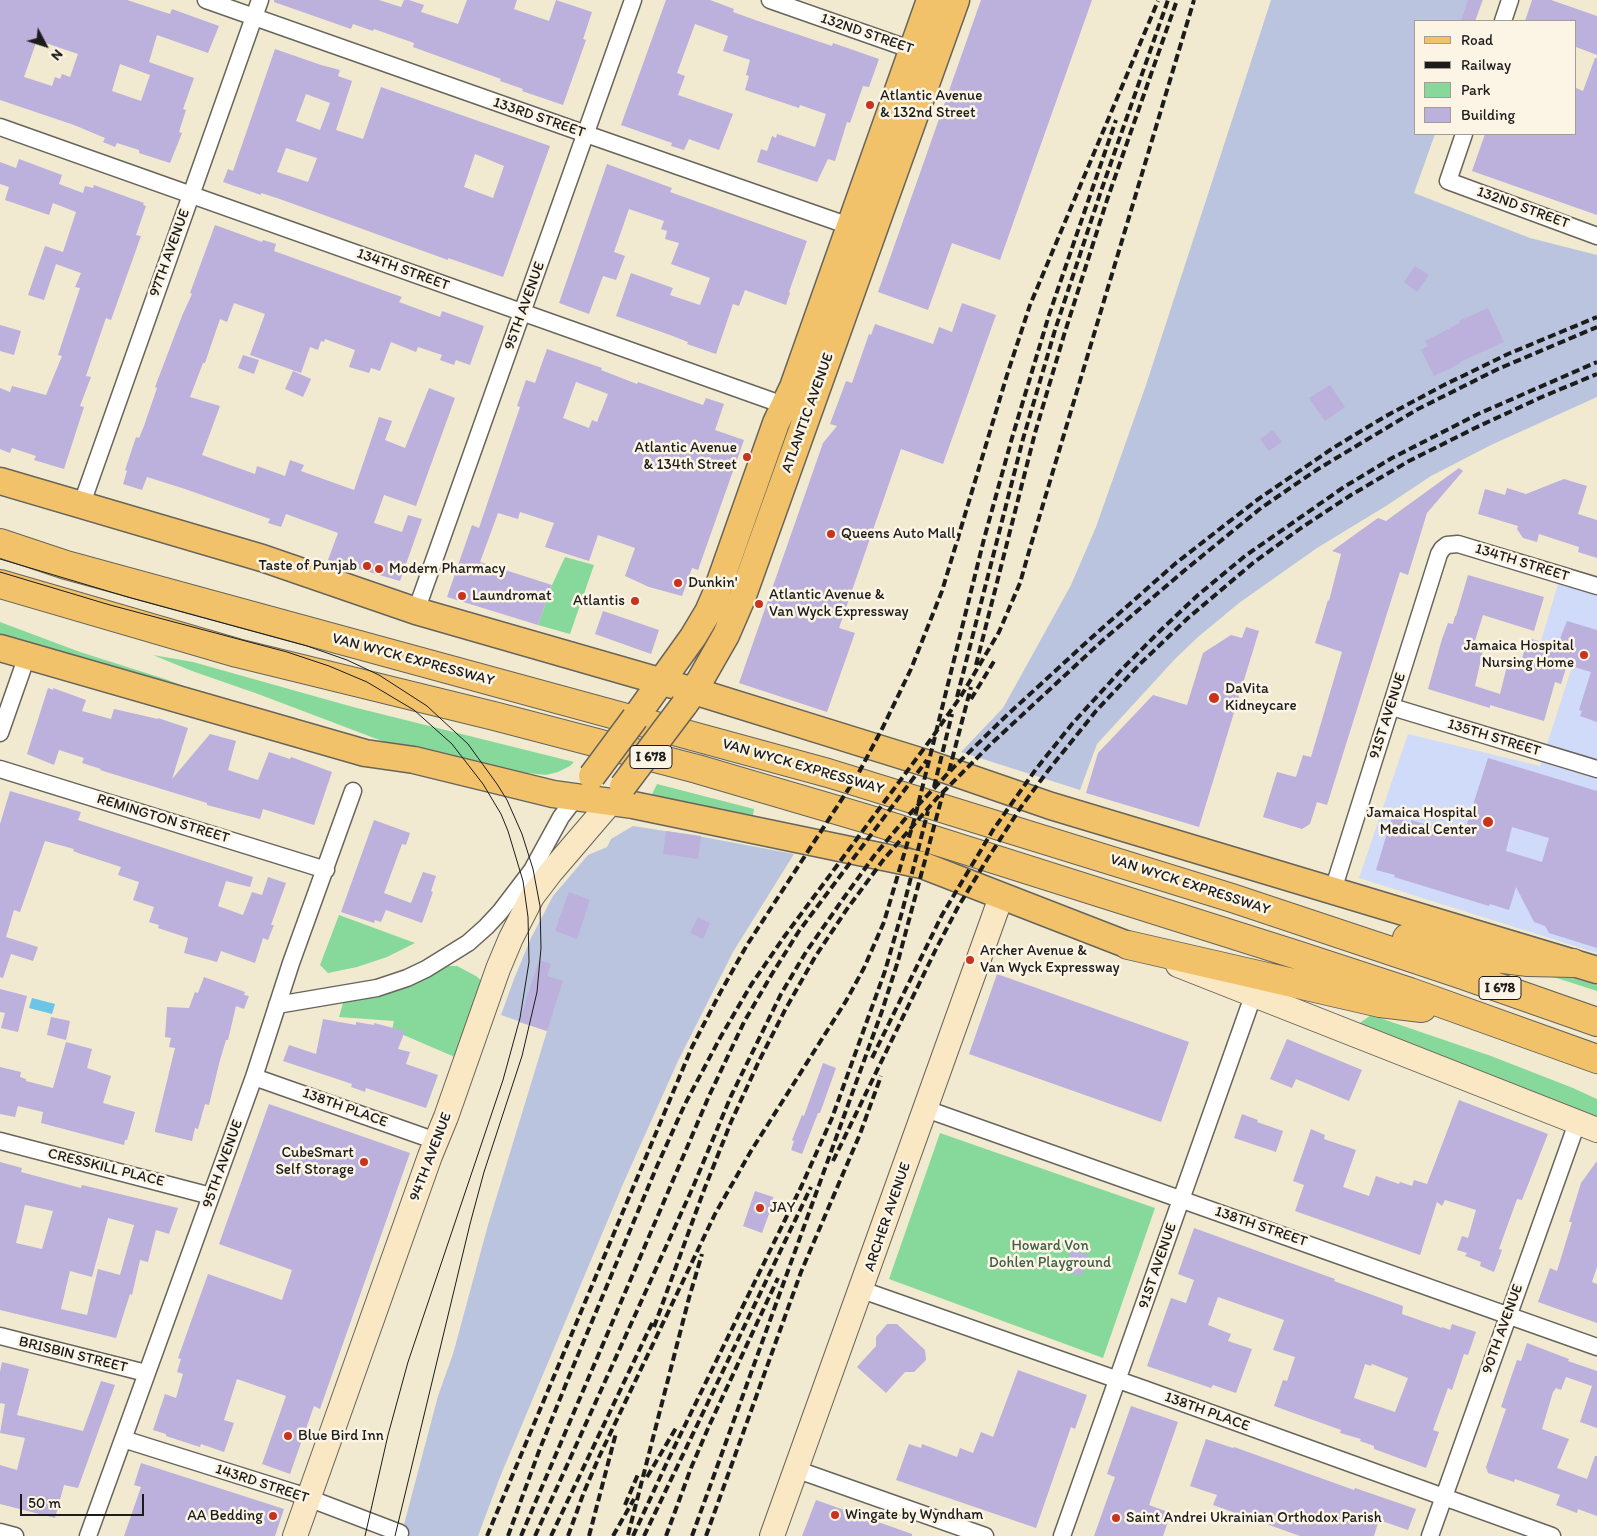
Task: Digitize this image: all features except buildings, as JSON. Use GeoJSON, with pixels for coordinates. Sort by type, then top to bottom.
{"type":"FeatureCollection","features":[{"type":"Feature","properties":{"kind":"highway","name":"VAN WYCK EXPRESSWAY"},"geometry":{"type":"LineString","coordinates":[[0,543],[85,570],[828,773],[1108,859],[1317,926],[1597,1022]]}},
{"type":"Feature","properties":{"kind":"highway","name":"VAN WYCK EXPRESSWAY"},"geometry":{"type":"LineString","coordinates":[[0,584],[237,653],[494,716],[697,769],[864,818],[1278,948],[1468,1012],[1597,1059]]}},
{"type":"Feature","properties":{"kind":"highway"},"geometry":{"type":"LineString","coordinates":[[1317,926],[1371,927],[1449,949],[1508,960],[1585,966]]}},
{"type":"Feature","properties":{"kind":"highway"},"geometry":{"type":"LineString","coordinates":[[1128,946],[1380,1004],[1468,1012]]}},
{"type":"Feature","properties":{"kind":"highway"},"geometry":{"type":"LineString","coordinates":[[1525,1033],[1597,1072]]}},
{"type":"Feature","properties":{"kind":"main road","name":"ATLANTIC AVENUE"},"geometry":{"type":"LineString","coordinates":[[924,54],[930,0]]}},
{"type":"Feature","properties":{"kind":"main road","name":"ATLANTIC AVENUE"},"geometry":{"type":"LineString","coordinates":[[617,794],[689,698],[734,618],[796,410],[924,54],[956,0]]}},
{"type":"Feature","properties":{"kind":"main road","name":"ATLANTIC AVENUE"},"geometry":{"type":"LineString","coordinates":[[584,786],[656,690],[708,612],[776,423],[796,410]]}},
{"type":"Feature","properties":{"kind":"main road"},"geometry":{"type":"LineString","coordinates":[[0,481],[262,558],[656,690],[929,764],[1051,806],[1585,966]]}},
{"type":"Feature","properties":{"kind":"main road"},"geometry":{"type":"LineString","coordinates":[[0,648],[365,753],[414,760],[553,794],[584,786],[807,840],[922,865],[1587,1127]]}},
{"type":"Feature","properties":{"kind":"main road","name":"94TH AVENUE"},"geometry":{"type":"LineString","coordinates":[[296,1536],[436,1140],[498,969],[520,918],[532,897],[551,872],[617,794]]}},
{"type":"Feature","properties":{"kind":"main road","name":"ARCHER AVENUE"},"geometry":{"type":"LineString","coordinates":[[772,1536],[862,1290],[1001,897]]}},
{"type":"Feature","properties":{"kind":"street","name":"133RD STREET"},"geometry":{"type":"LineString","coordinates":[[206,0],[861,230]]}},
{"type":"Feature","properties":{"kind":"street","name":"97TH AVENUE"},"geometry":{"type":"LineString","coordinates":[[80,506],[260,0]]}},
{"type":"Feature","properties":{"kind":"street","name":"95TH AVENUE"},"geometry":{"type":"LineString","coordinates":[[416,611],[633,0]]}},
{"type":"Feature","properties":{"kind":"street","name":"132ND STREET"},"geometry":{"type":"LineString","coordinates":[[770,0],[924,54]]}},
{"type":"Feature","properties":{"kind":"street"},"geometry":{"type":"LineString","coordinates":[[1503,20],[1510,0]]}},
{"type":"Feature","properties":{"kind":"street","name":"134TH STREET"},"geometry":{"type":"LineString","coordinates":[[0,127],[796,410]]}},
{"type":"Feature","properties":{"kind":"street","name":"132ND STREET"},"geometry":{"type":"LineString","coordinates":[[1464,135],[1448,181],[1597,236]]}},
{"type":"Feature","properties":{"kind":"street","name":"134TH STREET"},"geometry":{"type":"LineString","coordinates":[[1447,545],[1458,544],[1597,586]]}},
{"type":"Feature","properties":{"kind":"street","name":"91ST AVENUE"},"geometry":{"type":"LineString","coordinates":[[1333,890],[1439,554],[1447,545]]}},
{"type":"Feature","properties":{"kind":"street"},"geometry":{"type":"LineString","coordinates":[[0,733],[28,656]]}},
{"type":"Feature","properties":{"kind":"street","name":"135TH STREET"},"geometry":{"type":"LineString","coordinates":[[1392,706],[1597,769]]}},
{"type":"Feature","properties":{"kind":"street","name":"REMINGTON STREET"},"geometry":{"type":"LineString","coordinates":[[0,769],[326,870]]}},
{"type":"Feature","properties":{"kind":"street"},"geometry":{"type":"LineString","coordinates":[[277,1006],[377,988],[407,978],[426,969],[468,943],[500,912],[532,870],[561,817],[584,786]]}},
{"type":"Feature","properties":{"kind":"street","name":"95TH AVENUE"},"geometry":{"type":"LineString","coordinates":[[88,1536],[254,1077],[353,791]]}},
{"type":"Feature","properties":{"kind":"street","name":"91ST AVENUE"},"geometry":{"type":"LineString","coordinates":[[1062,1536],[1253,996]]}},
{"type":"Feature","properties":{"kind":"street","name":"138TH PLACE"},"geometry":{"type":"LineString","coordinates":[[254,1077],[436,1140]]}},
{"type":"Feature","properties":{"kind":"street","name":"138TH STREET"},"geometry":{"type":"LineString","coordinates":[[926,1109],[1597,1347]]}},
{"type":"Feature","properties":{"kind":"street","name":"90TH AVENUE"},"geometry":{"type":"LineString","coordinates":[[1430,1536],[1508,1315],[1587,1127]]}},
{"type":"Feature","properties":{"kind":"street","name":"CRESSKILL PLACE"},"geometry":{"type":"LineString","coordinates":[[0,1141],[211,1196]]}},
{"type":"Feature","properties":{"kind":"street","name":"138TH PLACE"},"geometry":{"type":"LineString","coordinates":[[862,1290],[1552,1536]]}},
{"type":"Feature","properties":{"kind":"street","name":"BRISBIN STREET"},"geometry":{"type":"LineString","coordinates":[[0,1336],[146,1373]]}},
{"type":"Feature","properties":{"kind":"street","name":"143RD STREET"},"geometry":{"type":"LineString","coordinates":[[123,1439],[309,1498],[400,1532]]}},
{"type":"Feature","properties":{"kind":"street"},"geometry":{"type":"LineString","coordinates":[[796,1469],[986,1536]]}},
{"type":"Feature","properties":{"kind":"street"},"geometry":{"type":"LineString","coordinates":[[0,1532],[15,1536]]}},
{"type":"Feature","properties":{"kind":"shaded area"},"geometry":{"type":"Polygon","coordinates":[[[1271,0],[1483,0],[1475,20],[1414,20],[1414,135],[1435,135],[1414,193],[1530,238],[1597,255],[1597,397],[1491,445],[1431,476],[1317,548],[1239,603],[1175,659],[1097,744],[1080,790],[961,752],[1003,708],[1071,585],[1096,527],[1146,385],[1271,0]]]}},
{"type":"Feature","properties":{"kind":"shaded area","name":"Jamaica Hospital Medical Center"},"geometry":{"type":"Polygon","coordinates":[[[1558,584],[1597,595],[1597,953],[1359,878],[1408,734],[1540,766],[1571,670],[1536,658],[1558,584]]]}},
{"type":"Feature","properties":{"kind":"shaded area"},"geometry":{"type":"Polygon","coordinates":[[[633,826],[794,854],[733,952],[678,1061],[623,1184],[500,1477],[478,1536],[401,1536],[438,1396],[453,1354],[488,1225],[547,1031],[501,1015],[531,938],[553,896],[588,855],[607,847],[611,839],[633,826]]]}},
{"type":"Feature","properties":{"kind":"green space"},"geometry":{"type":"Polygon","coordinates":[[[565,557],[594,565],[570,634],[538,625],[552,585],[565,557]]]}},
{"type":"Feature","properties":{"kind":"green space"},"geometry":{"type":"Polygon","coordinates":[[[0,622],[80,652],[165,679],[241,708],[0,634],[0,622]]]}},
{"type":"Feature","properties":{"kind":"green space"},"geometry":{"type":"Polygon","coordinates":[[[153,655],[193,662],[353,707],[574,762],[558,772],[546,775],[500,770],[390,744],[153,655]]]}},
{"type":"Feature","properties":{"kind":"green space"},"geometry":{"type":"Polygon","coordinates":[[[657,784],[754,809],[753,815],[665,800],[652,794],[657,784]]]}},
{"type":"Feature","properties":{"kind":"green space"},"geometry":{"type":"Polygon","coordinates":[[[339,915],[415,943],[387,957],[357,967],[328,973],[320,965],[339,915]]]}},
{"type":"Feature","properties":{"kind":"green space"},"geometry":{"type":"Polygon","coordinates":[[[446,966],[457,966],[483,982],[457,1058],[392,1030],[394,1021],[339,1017],[343,1003],[382,994],[446,966]]]}},
{"type":"Feature","properties":{"kind":"green space"},"geometry":{"type":"Polygon","coordinates":[[[1544,970],[1597,985],[1597,991],[1544,974],[1544,970]]]}},
{"type":"Feature","properties":{"kind":"green space"},"geometry":{"type":"Polygon","coordinates":[[[1371,1015],[1491,1056],[1597,1099],[1597,1119],[1357,1025],[1371,1015]]]}},
{"type":"Feature","properties":{"kind":"green space","name":"Howard Von Dohlen Playground"},"geometry":{"type":"Polygon","coordinates":[[[940,1133],[1155,1208],[1103,1358],[889,1279],[940,1133]]]}},
{"type":"Feature","properties":{"kind":"water"},"geometry":{"type":"Polygon","coordinates":[[[32,998],[55,1004],[52,1014],[29,1008],[32,998]]]}},
{"type":"Feature","properties":{"kind":"tram line"},"geometry":{"type":"LineString","coordinates":[[0,559],[131,598],[307,646],[347,660],[379,675],[427,706],[468,744],[507,800],[522,834],[533,869],[540,906],[541,948],[537,992],[522,1056],[484,1172],[470,1224],[395,1536]]}},
{"type":"Feature","properties":{"kind":"tram line"},"geometry":{"type":"LineString","coordinates":[[0,572],[110,605],[287,652],[329,666],[367,682],[414,710],[452,744],[483,784],[501,814],[508,831],[523,881],[528,917],[529,962],[520,1018],[503,1080],[408,1362],[388,1435],[365,1536]]}},
{"type":"Feature","properties":{"kind":"railway"},"geometry":{"type":"LineString","coordinates":[[957,697],[1023,439],[1055,330],[1168,0]]}},
{"type":"Feature","properties":{"kind":"railway"},"geometry":{"type":"LineString","coordinates":[[976,665],[1035,433],[1064,335],[1107,200],[1177,0]]}},
{"type":"Feature","properties":{"kind":"railway"},"geometry":{"type":"LineString","coordinates":[[508,1536],[570,1374],[657,1166],[685,1104],[720,1038],[751,985],[784,937],[961,696],[999,632],[1020,583],[1194,0]]}},
{"type":"Feature","properties":{"kind":"railway"},"geometry":{"type":"LineString","coordinates":[[487,1536],[692,1047],[747,945],[857,776],[911,669],[942,591],[1030,305],[1158,1]]}},
{"type":"Feature","properties":{"kind":"railway"},"geometry":{"type":"LineString","coordinates":[[568,1536],[599,1457],[715,1214],[751,1151],[846,1001],[864,968],[884,922],[915,817],[984,539],[1012,438],[1049,315],[1116,120]]}},
{"type":"Feature","properties":{"kind":"railway"},"geometry":{"type":"LineString","coordinates":[[535,1536],[693,1187],[731,1096],[781,994],[806,952],[843,899],[874,856],[905,819],[1005,717],[1090,639],[1176,563],[1257,500],[1333,448],[1386,416],[1508,354],[1597,317]]}},
{"type":"Feature","properties":{"kind":"railway"},"geometry":{"type":"LineString","coordinates":[[654,1327],[731,1122],[785,1010],[815,957],[847,909],[884,859],[938,797],[993,742],[1102,641],[1261,508],[1318,469],[1418,409],[1498,369],[1597,327]]}},
{"type":"Feature","properties":{"kind":"railway"},"geometry":{"type":"LineString","coordinates":[[872,1058],[942,915],[993,830],[1036,769],[1072,724],[1161,630],[1198,595],[1245,556],[1344,487],[1392,458],[1478,414],[1597,362]]}},
{"type":"Feature","properties":{"kind":"railway"},"geometry":{"type":"LineString","coordinates":[[833,1161],[936,949],[958,907],[988,858],[1021,807],[1047,772],[1096,711],[1140,664],[1188,618],[1253,563],[1351,495],[1409,461],[1475,428],[1597,374]]}},
{"type":"Feature","properties":{"kind":"railway"},"geometry":{"type":"LineString","coordinates":[[971,699],[996,658]]}},
{"type":"Feature","properties":{"kind":"railway"},"geometry":{"type":"LineString","coordinates":[[949,771],[971,687]]}},
{"type":"Feature","properties":{"kind":"railway"},"geometry":{"type":"LineString","coordinates":[[934,787],[952,714]]}},
{"type":"Feature","properties":{"kind":"railway"},"geometry":{"type":"LineString","coordinates":[[521,1536],[709,1096],[744,1022],[799,931],[927,760]]}},
{"type":"Feature","properties":{"kind":"railway"},"geometry":{"type":"LineString","coordinates":[[692,1536],[882,1011],[898,961],[943,793]]}},
{"type":"Feature","properties":{"kind":"railway"},"geometry":{"type":"LineString","coordinates":[[633,1536],[802,1185],[832,1118],[885,971],[928,811]]}},
{"type":"Feature","properties":{"kind":"railway"},"geometry":{"type":"LineString","coordinates":[[706,1536],[801,1272],[860,1134],[881,1076]]}},
{"type":"Feature","properties":{"kind":"railway"},"geometry":{"type":"LineString","coordinates":[[644,1536],[811,1187]]}},
{"type":"Feature","properties":{"kind":"railway"},"geometry":{"type":"LineString","coordinates":[[628,1535],[702,1254]]}},
{"type":"Feature","properties":{"kind":"railway"},"geometry":{"type":"LineString","coordinates":[[666,1536],[709,1426],[778,1278]]}},
{"type":"Feature","properties":{"kind":"railway"},"geometry":{"type":"LineString","coordinates":[[551,1536],[654,1319]]}},
{"type":"Feature","properties":{"kind":"railway"},"geometry":{"type":"LineString","coordinates":[[647,1477],[676,1428]]}},
{"type":"Feature","properties":{"kind":"railway"},"geometry":{"type":"LineString","coordinates":[[589,1536],[616,1433]]}},
{"type":"Feature","properties":{"kind":"railway"},"geometry":{"type":"LineString","coordinates":[[625,1505],[639,1472]]}},
{"type":"Feature","properties":{"kind":"railway"},"geometry":{"type":"LineString","coordinates":[[613,1536],[634,1499]]}},
{"type":"Feature","properties":{"kind":"place","name":"Atlantic Avenue & 132nd Street"},"geometry":{"type":"Point","coordinates":[870,105]}},
{"type":"Feature","properties":{"kind":"place","name":"Atlantic Avenue & 134th Street"},"geometry":{"type":"Point","coordinates":[747,457]}},
{"type":"Feature","properties":{"kind":"place","name":"Queens Auto Mall"},"geometry":{"type":"Point","coordinates":[831,534]}},
{"type":"Feature","properties":{"kind":"place","name":"Taste of Punjab"},"geometry":{"type":"Point","coordinates":[367,566]}},
{"type":"Feature","properties":{"kind":"place","name":"Modern Pharmacy"},"geometry":{"type":"Point","coordinates":[379,569]}},
{"type":"Feature","properties":{"kind":"place","name":"Dunkin'"},"geometry":{"type":"Point","coordinates":[678,583]}},
{"type":"Feature","properties":{"kind":"place","name":"Laundromat"},"geometry":{"type":"Point","coordinates":[462,596]}},
{"type":"Feature","properties":{"kind":"place","name":"Atlantis"},"geometry":{"type":"Point","coordinates":[635,601]}},
{"type":"Feature","properties":{"kind":"place","name":"Atlantic Avenue & Van Wyck Expressway"},"geometry":{"type":"Point","coordinates":[759,604]}},
{"type":"Feature","properties":{"kind":"place","name":"Jamaica Hospital Nursing Home"},"geometry":{"type":"Point","coordinates":[1584,655]}},
{"type":"Feature","properties":{"kind":"place","name":"DaVita Kidneycare"},"geometry":{"type":"Point","coordinates":[1214,698]}},
{"type":"Feature","properties":{"kind":"place","name":"Jamaica Hospital Medical Center"},"geometry":{"type":"Point","coordinates":[1488,822]}},
{"type":"Feature","properties":{"kind":"place","name":"Archer Avenue & Van Wyck Expressway"},"geometry":{"type":"Point","coordinates":[970,960]}},
{"type":"Feature","properties":{"kind":"place","name":"CubeSmart Self Storage"},"geometry":{"type":"Point","coordinates":[364,1162]}},
{"type":"Feature","properties":{"kind":"place","name":"JAY"},"geometry":{"type":"Point","coordinates":[760,1208]}},
{"type":"Feature","properties":{"kind":"place","name":"Blue Bird Inn"},"geometry":{"type":"Point","coordinates":[288,1436]}},
{"type":"Feature","properties":{"kind":"place","name":"Wingate by Wyndham"},"geometry":{"type":"Point","coordinates":[835,1515]}},
{"type":"Feature","properties":{"kind":"place","name":"AA Bedding"},"geometry":{"type":"Point","coordinates":[273,1516]}},
{"type":"Feature","properties":{"kind":"place","name":"Saint Andrei Ukrainian Orthodox Parish"},"geometry":{"type":"Point","coordinates":[1116,1518]}}]}
